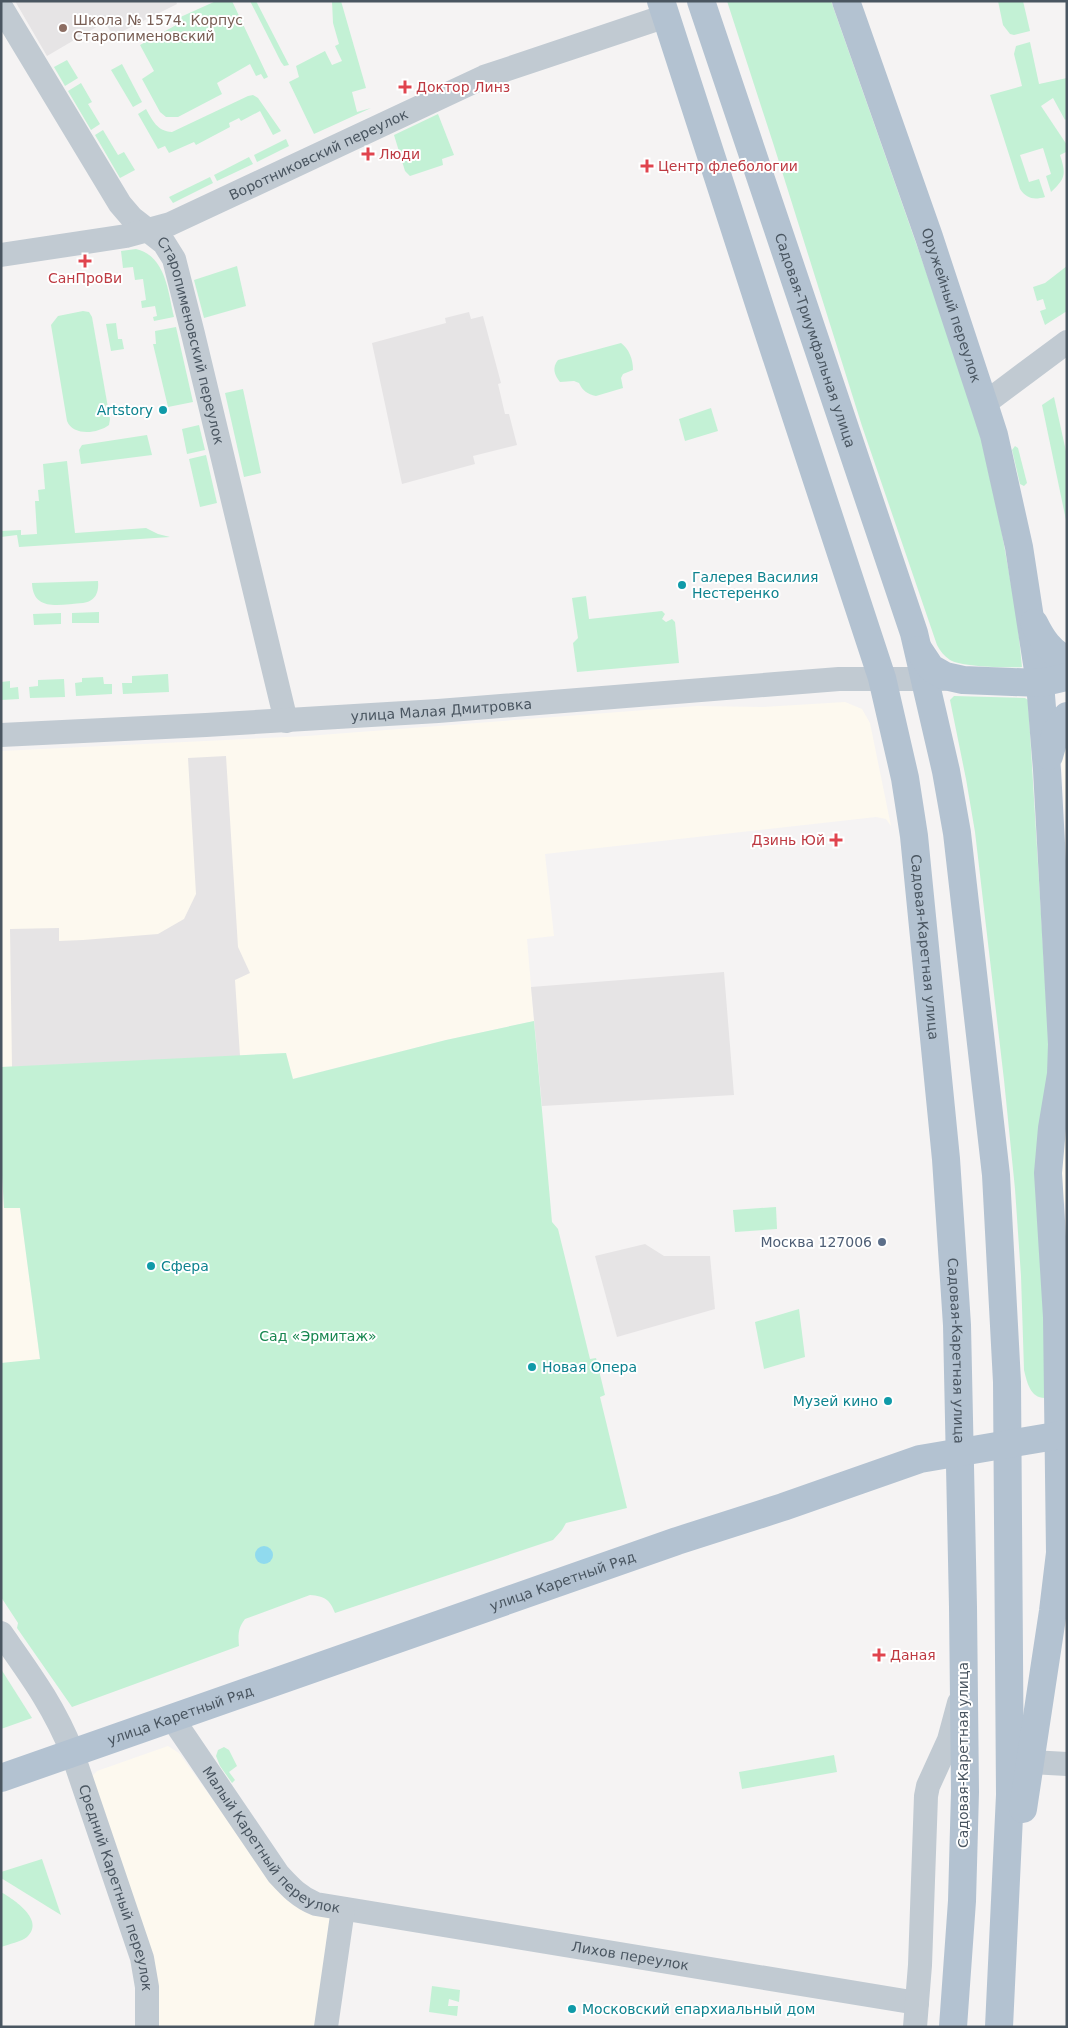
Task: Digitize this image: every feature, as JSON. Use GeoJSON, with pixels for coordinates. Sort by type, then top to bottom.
{"type":"FeatureCollection","features":[{"type":"Feature","properties":{"kind":"main road","name":"Садовая-Триумфальная улица"},"geometry":{"type":"LineString","coordinates":[[701,1],[885,546],[926,679]]}},
{"type":"Feature","properties":{"kind":"main road","name":"Оружейный переулок"},"geometry":{"type":"LineString","coordinates":[[846,1],[922,218],[994,435],[1017,538],[1031,618]]}},
{"type":"Feature","properties":{"kind":"main road"},"geometry":{"type":"LineString","coordinates":[[655,7],[685,77],[882,678]]}},
{"type":"Feature","properties":{"kind":"main road"},"geometry":{"type":"LineString","coordinates":[[843,559],[852,571],[867,574],[874,572],[884,561],[885,546]]}},
{"type":"Feature","properties":{"kind":"main road"},"geometry":{"type":"LineString","coordinates":[[1031,618],[1043,640],[1056,655],[1067,660]]}},
{"type":"Feature","properties":{"kind":"main road"},"geometry":{"type":"LineString","coordinates":[[1005,1911],[1031,1762],[1059,1564],[1063,1434],[1048,1173],[1052,1128],[1061,1074],[1062,1044],[1040,683],[1031,618]]}},
{"type":"Feature","properties":{"kind":"main road"},"geometry":{"type":"LineString","coordinates":[[918,648],[931,668],[945,676],[962,680],[1040,683],[1067,676]]}},
{"type":"Feature","properties":{"kind":"main road","name":"Садовая-Каретная улица"},"geometry":{"type":"LineString","coordinates":[[882,678],[905,778],[917,858],[946,1159],[957,1325],[965,1792],[962,1902],[953,2027]]}},
{"type":"Feature","properties":{"kind":"main road"},"geometry":{"type":"LineString","coordinates":[[926,679],[957,833],[996,1175],[1005,1321],[1008,1443],[1010,1795],[999,2027]]}},
{"type":"Feature","properties":{"kind":"main road"},"geometry":{"type":"LineString","coordinates":[[1046,770],[1056,732],[1067,716]]}},
{"type":"Feature","properties":{"kind":"main road"},"geometry":{"type":"LineString","coordinates":[[905,778],[908,764],[918,755],[926,754],[939,759],[946,771]]}},
{"type":"Feature","properties":{"kind":"main road","name":"улица Каретный Ряд"},"geometry":{"type":"LineString","coordinates":[[1,1778],[677,1541],[920,1460],[1063,1434]]}},
{"type":"Feature","properties":{"kind":"street","name":"Старопименовский переулок"},"geometry":{"type":"LineString","coordinates":[[1,7],[120,204],[132,218],[164,243],[174,259],[194,334],[286,721]]}},
{"type":"Feature","properties":{"kind":"street","name":"Воротниковский переулок"},"geometry":{"type":"LineString","coordinates":[[1,255],[126,236],[181,220],[484,77],[655,7]]}},
{"type":"Feature","properties":{"kind":"street"},"geometry":{"type":"LineString","coordinates":[[984,404],[1067,342]]}},
{"type":"Feature","properties":{"kind":"street","name":"улица Малая Дмитровка"},"geometry":{"type":"LineString","coordinates":[[1,735],[286,721],[839,679],[962,680]]}},
{"type":"Feature","properties":{"kind":"street"},"geometry":{"type":"LineString","coordinates":[[1040,683],[1067,693]]}},
{"type":"Feature","properties":{"kind":"street","name":"Средний Каретный переулок"},"geometry":{"type":"LineString","coordinates":[[1,1633],[45,1696],[61,1723],[72,1752],[142,1958],[147,1987],[147,2027]]}},
{"type":"Feature","properties":{"kind":"street"},"geometry":{"type":"LineString","coordinates":[[915,2027],[924,1891],[926,1796],[928,1786],[949,1740],[964,1687]]}},
{"type":"Feature","properties":{"kind":"street","name":"Малый Каретный переулок"},"geometry":{"type":"LineString","coordinates":[[172,1718],[278,1874],[293,1891],[316,1904],[343,1910],[326,2027]]}},
{"type":"Feature","properties":{"kind":"street"},"geometry":{"type":"LineString","coordinates":[[1031,1762],[1067,1764]]}},
{"type":"Feature","properties":{"kind":"street","name":"Лихов переулок"},"geometry":{"type":"LineString","coordinates":[[343,1910],[917,2003]]}},
{"type":"Feature","properties":{"kind":"shaded area","name":"Школа № 1574. Корпус Старопименовский"},"geometry":{"type":"Polygon","coordinates":[[[15,1],[176,1],[177,4],[113,36],[105,22],[47,56],[15,1]]]}},
{"type":"Feature","properties":{"kind":"shaded area"},"geometry":{"type":"Polygon","coordinates":[[[469,312],[471,319],[483,316],[501,383],[498,384],[505,414],[509,414],[517,445],[473,456],[475,464],[402,484],[372,343],[446,323],[445,318],[469,312]]]}},
{"type":"Feature","properties":{"kind":"shaded area"},"geometry":{"type":"Polygon","coordinates":[[[845,702],[862,709],[870,723],[891,826],[886,819],[876,817],[545,854],[554,936],[527,939],[534,1021],[446,1040],[292,1079],[286,1053],[1,1067],[1,751],[307,736],[697,706],[763,707],[845,702]]]}},
{"type":"Feature","properties":{"kind":"shaded area"},"geometry":{"type":"Polygon","coordinates":[[[1067,729],[1067,846],[1061,752],[1067,729]]]}},
{"type":"Feature","properties":{"kind":"shaded area"},"geometry":{"type":"Polygon","coordinates":[[[226,756],[238,947],[250,973],[235,980],[240,1056],[12,1067],[10,929],[59,928],[59,941],[83,940],[158,934],[184,919],[196,894],[188,758],[226,756]]]}},
{"type":"Feature","properties":{"kind":"shaded area"},"geometry":{"type":"Polygon","coordinates":[[[724,972],[734,1095],[542,1106],[531,987],[724,972]]]}},
{"type":"Feature","properties":{"kind":"shaded area"},"geometry":{"type":"Polygon","coordinates":[[[1067,1122],[1067,1207],[1063,1199],[1062,1169],[1067,1122]]]}},
{"type":"Feature","properties":{"kind":"shaded area"},"geometry":{"type":"Polygon","coordinates":[[[1,1159],[4,1208],[20,1208],[40,1360],[1,1363],[1,1159]]]}},
{"type":"Feature","properties":{"kind":"shaded area"},"geometry":{"type":"Polygon","coordinates":[[[645,1244],[664,1256],[710,1256],[715,1309],[617,1337],[595,1256],[645,1244]]]}},
{"type":"Feature","properties":{"kind":"shaded area"},"geometry":{"type":"Polygon","coordinates":[[[168,1746],[179,1753],[283,1897],[292,1903],[330,1915],[315,2027],[156,2027],[92,1776],[97,1771],[168,1746]]]}},
{"type":"Feature","properties":{"kind":"green space"},"geometry":{"type":"Polygon","coordinates":[[[216,1],[232,1],[268,77],[264,79],[261,74],[256,76],[250,64],[217,83],[222,94],[178,117],[166,117],[160,112],[142,79],[154,71],[140,45],[178,24],[176,19],[216,1]]]}},
{"type":"Feature","properties":{"kind":"green space"},"geometry":{"type":"Polygon","coordinates":[[[250,1],[256,1],[289,65],[284,66],[281,62],[250,1]]]}},
{"type":"Feature","properties":{"kind":"green space"},"geometry":{"type":"Polygon","coordinates":[[[332,1],[341,1],[366,88],[352,92],[357,112],[371,108],[314,134],[289,82],[299,77],[296,66],[325,51],[332,65],[342,61],[335,46],[339,44],[333,23],[332,1]]]}},
{"type":"Feature","properties":{"kind":"green space"},"geometry":{"type":"Polygon","coordinates":[[[727,1],[831,1],[975,411],[1001,528],[1017,618],[1022,667],[985,666],[956,662],[946,657],[937,645],[862,426],[727,1]]]}},
{"type":"Feature","properties":{"kind":"green space"},"geometry":{"type":"Polygon","coordinates":[[[998,1],[1023,1],[1030,31],[1014,35],[1010,34],[1003,25],[998,1]]]}},
{"type":"Feature","properties":{"kind":"green space"},"geometry":{"type":"Polygon","coordinates":[[[1030,42],[1039,84],[1067,78],[1067,118],[1065,120],[1053,98],[1041,106],[1067,145],[1066,152],[1060,155],[1064,171],[1060,183],[1051,192],[1046,176],[1051,174],[1043,148],[1020,155],[1029,182],[1039,179],[1045,197],[1037,198],[1028,197],[1020,189],[990,95],[1022,86],[1014,54],[1016,46],[1030,42]]]}},
{"type":"Feature","properties":{"kind":"green space"},"geometry":{"type":"Polygon","coordinates":[[[67,60],[78,78],[65,86],[54,67],[67,60]]]}},
{"type":"Feature","properties":{"kind":"green space"},"geometry":{"type":"Polygon","coordinates":[[[122,64],[142,102],[133,107],[111,70],[122,64]]]}},
{"type":"Feature","properties":{"kind":"green space"},"geometry":{"type":"Polygon","coordinates":[[[81,83],[92,102],[88,104],[100,124],[91,130],[68,91],[81,83]]]}},
{"type":"Feature","properties":{"kind":"green space"},"geometry":{"type":"Polygon","coordinates":[[[253,95],[258,98],[281,131],[273,135],[260,111],[241,121],[239,118],[229,123],[230,127],[196,145],[194,142],[169,153],[165,146],[158,149],[138,114],[146,109],[159,127],[172,132],[253,95]]]}},
{"type":"Feature","properties":{"kind":"green space"},"geometry":{"type":"Polygon","coordinates":[[[438,114],[454,155],[442,159],[443,165],[410,176],[405,171],[394,135],[438,114]]]}},
{"type":"Feature","properties":{"kind":"green space"},"geometry":{"type":"Polygon","coordinates":[[[103,130],[118,155],[124,152],[135,170],[120,178],[95,135],[103,130]]]}},
{"type":"Feature","properties":{"kind":"green space"},"geometry":{"type":"Polygon","coordinates":[[[286,139],[289,146],[257,162],[254,155],[286,139]]]}},
{"type":"Feature","properties":{"kind":"green space"},"geometry":{"type":"Polygon","coordinates":[[[249,157],[253,164],[217,181],[214,175],[249,157]]]}},
{"type":"Feature","properties":{"kind":"green space"},"geometry":{"type":"Polygon","coordinates":[[[210,177],[213,183],[173,203],[169,197],[210,177]]]}},
{"type":"Feature","properties":{"kind":"green space"},"geometry":{"type":"Polygon","coordinates":[[[136,249],[154,259],[160,267],[167,286],[174,317],[154,321],[153,317],[157,316],[155,306],[142,308],[141,301],[146,300],[143,279],[135,280],[133,267],[123,268],[121,251],[136,249]]]}},
{"type":"Feature","properties":{"kind":"green space"},"geometry":{"type":"Polygon","coordinates":[[[237,266],[246,306],[204,318],[194,280],[237,266]]]}},
{"type":"Feature","properties":{"kind":"green space"},"geometry":{"type":"Polygon","coordinates":[[[1067,266],[1067,311],[1045,325],[1040,311],[1046,309],[1043,299],[1037,301],[1033,287],[1045,283],[1067,266]]]}},
{"type":"Feature","properties":{"kind":"green space"},"geometry":{"type":"Polygon","coordinates":[[[83,311],[89,312],[92,317],[110,419],[109,425],[92,432],[74,429],[67,421],[51,325],[58,316],[83,311]]]}},
{"type":"Feature","properties":{"kind":"green space"},"geometry":{"type":"Polygon","coordinates":[[[116,323],[118,339],[122,339],[124,349],[111,351],[106,324],[116,323]]]}},
{"type":"Feature","properties":{"kind":"green space"},"geometry":{"type":"Polygon","coordinates":[[[176,327],[193,402],[168,407],[153,344],[156,344],[155,331],[176,327]]]}},
{"type":"Feature","properties":{"kind":"green space"},"geometry":{"type":"Polygon","coordinates":[[[621,343],[630,355],[633,370],[623,374],[621,378],[623,388],[596,396],[586,392],[579,383],[574,381],[560,382],[556,377],[554,368],[558,360],[621,343]]]}},
{"type":"Feature","properties":{"kind":"green space"},"geometry":{"type":"Polygon","coordinates":[[[243,389],[261,473],[244,477],[225,393],[243,389]]]}},
{"type":"Feature","properties":{"kind":"green space"},"geometry":{"type":"Polygon","coordinates":[[[1054,397],[1067,456],[1066,520],[1042,405],[1054,397]]]}},
{"type":"Feature","properties":{"kind":"green space"},"geometry":{"type":"Polygon","coordinates":[[[711,408],[718,431],[685,441],[679,419],[711,408]]]}},
{"type":"Feature","properties":{"kind":"green space"},"geometry":{"type":"Polygon","coordinates":[[[199,425],[205,450],[187,454],[182,429],[199,425]]]}},
{"type":"Feature","properties":{"kind":"green space"},"geometry":{"type":"Polygon","coordinates":[[[147,435],[152,455],[81,464],[79,450],[82,445],[147,435]]]}},
{"type":"Feature","properties":{"kind":"green space"},"geometry":{"type":"Polygon","coordinates":[[[1015,446],[1018,448],[1027,483],[1024,486],[1020,484],[1012,450],[1015,446]]]}},
{"type":"Feature","properties":{"kind":"green space"},"geometry":{"type":"Polygon","coordinates":[[[206,455],[217,503],[200,507],[189,459],[206,455]]]}},
{"type":"Feature","properties":{"kind":"green space"},"geometry":{"type":"Polygon","coordinates":[[[67,461],[75,533],[146,528],[170,537],[19,547],[17,535],[1,537],[1,531],[21,530],[21,535],[37,534],[35,501],[39,501],[38,490],[45,489],[43,464],[67,461]]]}},
{"type":"Feature","properties":{"kind":"green space"},"geometry":{"type":"Polygon","coordinates":[[[98,581],[96,595],[91,600],[83,603],[58,605],[43,603],[37,599],[32,583],[98,581]]]}},
{"type":"Feature","properties":{"kind":"green space"},"geometry":{"type":"Polygon","coordinates":[[[586,596],[589,619],[662,611],[665,614],[662,619],[666,622],[672,619],[675,622],[679,663],[577,672],[573,643],[578,638],[572,598],[586,596]]]}},
{"type":"Feature","properties":{"kind":"green space"},"geometry":{"type":"Polygon","coordinates":[[[99,612],[99,623],[72,623],[72,613],[99,612]]]}},
{"type":"Feature","properties":{"kind":"green space"},"geometry":{"type":"Polygon","coordinates":[[[61,613],[61,624],[34,625],[33,614],[61,613]]]}},
{"type":"Feature","properties":{"kind":"green space"},"geometry":{"type":"Polygon","coordinates":[[[168,674],[169,692],[123,694],[122,683],[132,683],[132,676],[168,674]]]}},
{"type":"Feature","properties":{"kind":"green space"},"geometry":{"type":"Polygon","coordinates":[[[103,677],[104,684],[112,684],[112,694],[76,696],[75,683],[82,682],[82,678],[103,677]]]}},
{"type":"Feature","properties":{"kind":"green space"},"geometry":{"type":"Polygon","coordinates":[[[64,679],[65,697],[30,698],[29,687],[38,686],[38,680],[64,679]]]}},
{"type":"Feature","properties":{"kind":"green space"},"geometry":{"type":"Polygon","coordinates":[[[10,681],[10,688],[18,687],[19,699],[1,700],[1,682],[10,681]]]}},
{"type":"Feature","properties":{"kind":"green space"},"geometry":{"type":"Polygon","coordinates":[[[954,696],[1025,698],[1028,700],[1049,1045],[1045,1398],[1036,1395],[1030,1388],[1024,1370],[1021,1276],[1015,1189],[1004,1080],[975,832],[950,700],[954,696]]]}},
{"type":"Feature","properties":{"kind":"green space","name":"Сад «Эрмитаж»"},"geometry":{"type":"Polygon","coordinates":[[[534,1021],[552,1222],[558,1229],[590,1359],[596,1358],[605,1395],[600,1397],[627,1508],[566,1523],[553,1540],[335,1613],[326,1600],[320,1596],[310,1595],[245,1619],[239,1632],[239,1646],[72,1707],[17,1628],[18,1623],[1,1597],[1,1363],[40,1359],[20,1208],[4,1208],[1,1159],[1,1067],[286,1053],[293,1079],[446,1040],[534,1021]]]}},
{"type":"Feature","properties":{"kind":"green space"},"geometry":{"type":"Polygon","coordinates":[[[776,1207],[777,1229],[735,1232],[733,1210],[776,1207]]]}},
{"type":"Feature","properties":{"kind":"green space"},"geometry":{"type":"Polygon","coordinates":[[[799,1309],[805,1357],[764,1369],[755,1322],[799,1309]]]}},
{"type":"Feature","properties":{"kind":"green space"},"geometry":{"type":"Polygon","coordinates":[[[1,1669],[32,1718],[1,1729],[1,1669]]]}},
{"type":"Feature","properties":{"kind":"green space"},"geometry":{"type":"Polygon","coordinates":[[[224,1747],[229,1750],[237,1766],[229,1772],[235,1780],[232,1783],[220,1766],[216,1756],[218,1750],[224,1747]]]}},
{"type":"Feature","properties":{"kind":"green space"},"geometry":{"type":"Polygon","coordinates":[[[834,1755],[837,1772],[742,1789],[739,1772],[834,1755]]]}},
{"type":"Feature","properties":{"kind":"green space"},"geometry":{"type":"Polygon","coordinates":[[[42,1859],[61,1915],[1,1878],[1,1872],[42,1859]]]}},
{"type":"Feature","properties":{"kind":"green space"},"geometry":{"type":"Polygon","coordinates":[[[1,1892],[26,1911],[33,1924],[32,1930],[27,1937],[1,1947],[1,1892]]]}},
{"type":"Feature","properties":{"kind":"green space"},"geometry":{"type":"Polygon","coordinates":[[[432,1986],[460,1990],[459,2002],[449,1999],[448,2006],[458,2006],[457,2016],[429,2012],[432,1986]]]}},
{"type":"Feature","properties":{"kind":"water"},"geometry":{"type":"Polygon","coordinates":[[[264,1546],[270,1549],[273,1555],[270,1561],[264,1564],[258,1561],[255,1555],[258,1549],[264,1546]]]}},
{"type":"Feature","properties":{"kind":"place","name":"Школа № 1574. Корпус Старопименовский"},"geometry":{"type":"Point","coordinates":[63,28]}},
{"type":"Feature","properties":{"kind":"place","name":"Доктор Линз"},"geometry":{"type":"Point","coordinates":[405,87]}},
{"type":"Feature","properties":{"kind":"place","name":"Люди"},"geometry":{"type":"Point","coordinates":[368,154]}},
{"type":"Feature","properties":{"kind":"place","name":"Центр флебологии"},"geometry":{"type":"Point","coordinates":[647,166]}},
{"type":"Feature","properties":{"kind":"place","name":"СанПроВи"},"geometry":{"type":"Point","coordinates":[85,261]}},
{"type":"Feature","properties":{"kind":"place","name":"Artstory"},"geometry":{"type":"Point","coordinates":[163,410]}},
{"type":"Feature","properties":{"kind":"place","name":"Галерея Василия Нестеренко"},"geometry":{"type":"Point","coordinates":[682,585]}},
{"type":"Feature","properties":{"kind":"place","name":"Дзинь Юй"},"geometry":{"type":"Point","coordinates":[836,840]}},
{"type":"Feature","properties":{"kind":"place","name":"Москва 127006"},"geometry":{"type":"Point","coordinates":[882,1242]}},
{"type":"Feature","properties":{"kind":"place","name":"Сфера"},"geometry":{"type":"Point","coordinates":[151,1266]}},
{"type":"Feature","properties":{"kind":"place","name":"Новая Опера"},"geometry":{"type":"Point","coordinates":[532,1367]}},
{"type":"Feature","properties":{"kind":"place","name":"Музей кино"},"geometry":{"type":"Point","coordinates":[888,1401]}},
{"type":"Feature","properties":{"kind":"place","name":"Даная"},"geometry":{"type":"Point","coordinates":[879,1655]}},
{"type":"Feature","properties":{"kind":"place","name":"Московский епархиальный дом"},"geometry":{"type":"Point","coordinates":[572,2009]}}]}
